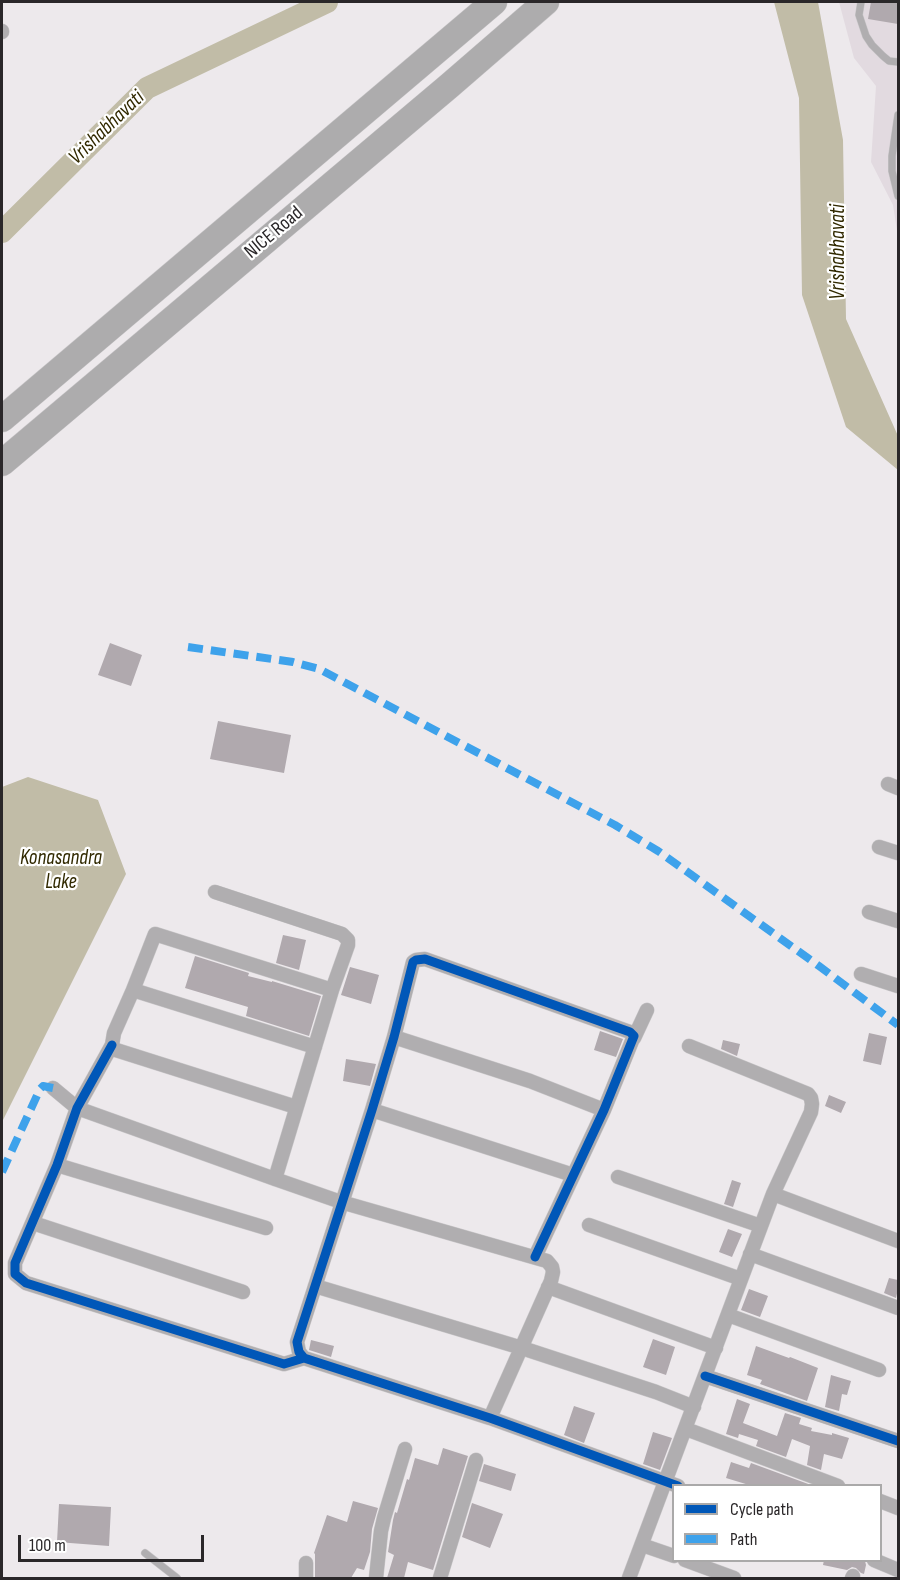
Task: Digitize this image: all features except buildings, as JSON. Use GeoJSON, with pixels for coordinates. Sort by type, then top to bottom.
{"type":"FeatureCollection","features":[{"type":"Feature","properties":{"kind":"highway","name":"NICE Road"},"geometry":{"type":"LineString","coordinates":[[2,419],[494,2]]}},
{"type":"Feature","properties":{"kind":"highway","name":"NICE Road"},"geometry":{"type":"LineString","coordinates":[[2,463],[546,2]]}},
{"type":"Feature","properties":{"kind":"street"},"geometry":{"type":"LineString","coordinates":[[879,847],[898,853]]}},
{"type":"Feature","properties":{"kind":"street"},"geometry":{"type":"LineString","coordinates":[[215,892],[346,936],[348,945],[332,990],[275,1179]]}},
{"type":"Feature","properties":{"kind":"street"},"geometry":{"type":"LineString","coordinates":[[869,912],[898,921]]}},
{"type":"Feature","properties":{"kind":"street"},"geometry":{"type":"LineString","coordinates":[[304,1358],[285,1364],[26,1283],[15,1274],[15,1263],[57,1164],[77,1108],[112,1045],[114,1033],[155,934],[332,990]]}},
{"type":"Feature","properties":{"kind":"street"},"geometry":{"type":"LineString","coordinates":[[634,1038],[630,1032],[425,959],[413,962],[372,1110],[297,1342],[299,1352],[304,1358],[490,1418],[672,1483]]}},
{"type":"Feature","properties":{"kind":"street"},"geometry":{"type":"LineString","coordinates":[[861,974],[898,986]]}},
{"type":"Feature","properties":{"kind":"street"},"geometry":{"type":"LineString","coordinates":[[133,990],[315,1047]]}},
{"type":"Feature","properties":{"kind":"street"},"geometry":{"type":"LineString","coordinates":[[535,1257],[604,1110],[647,1010]]}},
{"type":"Feature","properties":{"kind":"street"},"geometry":{"type":"LineString","coordinates":[[394,1037],[530,1082],[604,1110]]}},
{"type":"Feature","properties":{"kind":"street"},"geometry":{"type":"LineString","coordinates":[[112,1045],[116,1050],[296,1107]]}},
{"type":"Feature","properties":{"kind":"street"},"geometry":{"type":"LineString","coordinates":[[629,1578],[672,1483],[686,1429],[773,1194],[811,1112],[811,1098],[808,1094],[689,1046]]}},
{"type":"Feature","properties":{"kind":"street"},"geometry":{"type":"LineString","coordinates":[[53,1088],[77,1108],[275,1179],[341,1202],[547,1261],[552,1266],[553,1272],[548,1287],[490,1418]]}},
{"type":"Feature","properties":{"kind":"street"},"geometry":{"type":"LineString","coordinates":[[372,1110],[573,1175]]}},
{"type":"Feature","properties":{"kind":"street"},"geometry":{"type":"LineString","coordinates":[[57,1164],[266,1228]]}},
{"type":"Feature","properties":{"kind":"street"},"geometry":{"type":"LineString","coordinates":[[618,1177],[761,1226]]}},
{"type":"Feature","properties":{"kind":"street"},"geometry":{"type":"LineString","coordinates":[[773,1194],[898,1241]]}},
{"type":"Feature","properties":{"kind":"street"},"geometry":{"type":"LineString","coordinates":[[33,1223],[243,1292]]}},
{"type":"Feature","properties":{"kind":"street"},"geometry":{"type":"LineString","coordinates":[[590,1224],[741,1279]]}},
{"type":"Feature","properties":{"kind":"street"},"geometry":{"type":"LineString","coordinates":[[750,1254],[898,1308]]}},
{"type":"Feature","properties":{"kind":"street"},"geometry":{"type":"LineString","coordinates":[[315,1286],[522,1348],[656,1392],[694,1407]]}},
{"type":"Feature","properties":{"kind":"street"},"geometry":{"type":"LineString","coordinates":[[548,1287],[716,1348]]}},
{"type":"Feature","properties":{"kind":"street"},"geometry":{"type":"LineString","coordinates":[[728,1315],[879,1370]]}},
{"type":"Feature","properties":{"kind":"street"},"geometry":{"type":"LineString","coordinates":[[705,1376],[898,1441]]}},
{"type":"Feature","properties":{"kind":"street"},"geometry":{"type":"LineString","coordinates":[[686,1429],[835,1484]]}},
{"type":"Feature","properties":{"kind":"street"},"geometry":{"type":"LineString","coordinates":[[376,1578],[381,1531],[405,1449]]}},
{"type":"Feature","properties":{"kind":"street"},"geometry":{"type":"LineString","coordinates":[[440,1578],[476,1460]]}},
{"type":"Feature","properties":{"kind":"street"},"geometry":{"type":"LineString","coordinates":[[882,1502],[898,1508]]}},
{"type":"Feature","properties":{"kind":"street"},"geometry":{"type":"LineString","coordinates":[[642,1545],[672,1555]]}},
{"type":"Feature","properties":{"kind":"street"},"geometry":{"type":"LineString","coordinates":[[690,1562],[734,1578]]}},
{"type":"Feature","properties":{"kind":"street"},"geometry":{"type":"LineString","coordinates":[[879,1562],[898,1570]]}},
{"type":"Feature","properties":{"kind":"street"},"geometry":{"type":"LineString","coordinates":[[306,1563],[306,1578]]}},
{"type":"Feature","properties":{"kind":"lane"},"geometry":{"type":"LineString","coordinates":[[861,2],[859,15],[866,36],[889,61],[898,62]]}},
{"type":"Feature","properties":{"kind":"lane"},"geometry":{"type":"LineString","coordinates":[[898,115],[892,171],[898,196]]}},
{"type":"Feature","properties":{"kind":"lane"},"geometry":{"type":"LineString","coordinates":[[145,1553],[177,1578]]}},
{"type":"Feature","properties":{"kind":"shaded area"},"geometry":{"type":"Polygon","coordinates":[[[839,2],[898,2],[898,237],[893,205],[871,162],[876,86],[854,58],[839,2]]]}},
{"type":"Feature","properties":{"kind":"water","name":"Vrishabhavati"},"geometry":{"type":"Polygon","coordinates":[[[774,2],[818,2],[843,140],[846,319],[898,436],[898,470],[846,427],[802,295],[799,98],[774,2]]]}},
{"type":"Feature","properties":{"kind":"water","name":"Konasandra Lake"},"geometry":{"type":"Polygon","coordinates":[[[28,777],[98,800],[126,874],[2,1122],[2,787],[28,777]]]}},
{"type":"Feature","properties":{"kind":"waterway","name":"Vrishabhavati"},"geometry":{"type":"LineString","coordinates":[[2,232],[147,88],[327,2]]}},
{"type":"Feature","properties":{"kind":"marked path"},"geometry":{"type":"LineString","coordinates":[[188,647],[293,662],[319,669],[615,825],[658,851],[898,1025]]}},
{"type":"Feature","properties":{"kind":"marked path"},"geometry":{"type":"LineString","coordinates":[[2,1172],[40,1089],[43,1086],[53,1088]]}},
{"type":"Feature","properties":{"kind":"cycle path"},"geometry":{"type":"LineString","coordinates":[[535,1257],[604,1110],[634,1036],[630,1032],[425,959],[416,960],[413,962],[372,1110],[297,1342],[299,1352],[304,1358],[490,1418],[672,1484]]}},
{"type":"Feature","properties":{"kind":"cycle path"},"geometry":{"type":"LineString","coordinates":[[112,1045],[77,1108],[57,1165],[15,1263],[15,1274],[26,1283],[284,1364],[304,1358]]}},
{"type":"Feature","properties":{"kind":"cycle path"},"geometry":{"type":"LineString","coordinates":[[705,1376],[898,1441]]}}]}
